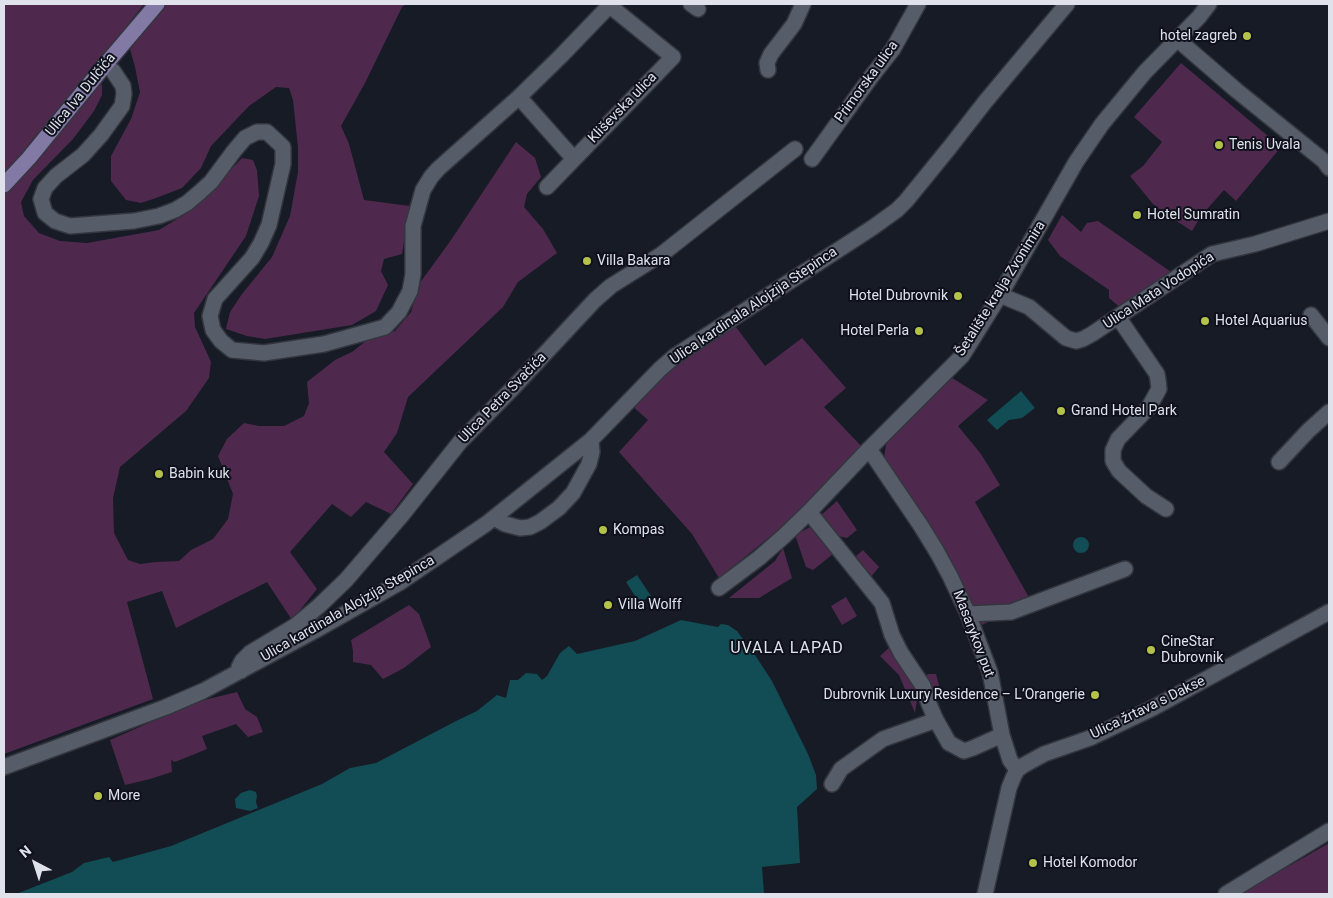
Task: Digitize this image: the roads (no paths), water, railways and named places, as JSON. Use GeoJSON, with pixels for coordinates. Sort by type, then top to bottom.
{"type":"FeatureCollection","features":[{"type":"Feature","properties":{"kind":"main road","name":"Ulica Iva Dulčića"},"geometry":{"type":"LineString","coordinates":[[4,185],[29,158],[157,4]]}},
{"type":"Feature","properties":{"kind":"street"},"geometry":{"type":"LineString","coordinates":[[768,70],[767,63],[771,54],[794,24],[803,4]]}},
{"type":"Feature","properties":{"kind":"street","name":"Primorska ulica"},"geometry":{"type":"LineString","coordinates":[[812,159],[892,49],[918,4]]}},
{"type":"Feature","properties":{"kind":"street","name":"Ulica kardinala Alojzija Stepinca"},"geometry":{"type":"LineString","coordinates":[[4,767],[166,707],[203,691],[399,583],[494,518],[591,440],[675,356],[897,210],[950,147],[984,102],[1067,4]]}},
{"type":"Feature","properties":{"kind":"street","name":"Šetalište kralja Zvonimira"},"geometry":{"type":"LineString","coordinates":[[719,588],[765,553],[809,512],[868,449],[962,356],[1000,295],[1076,162],[1102,124],[1145,72],[1199,17],[1209,4]]}},
{"type":"Feature","properties":{"kind":"street"},"geometry":{"type":"LineString","coordinates":[[105,65],[113,71],[123,86],[122,106],[101,135],[83,155],[56,176],[45,188],[41,199],[45,213],[55,221],[70,226],[134,221],[159,216],[187,203],[200,192],[211,182],[245,138],[257,132],[267,132],[283,147],[283,164],[269,225],[252,258],[215,299],[210,316],[213,330],[221,341],[232,350],[264,353],[324,344],[385,327],[400,312],[410,291],[415,218],[423,190],[438,169],[519,97],[610,5]]}},
{"type":"Feature","properties":{"kind":"street","name":"Kliševska ulica"},"geometry":{"type":"LineString","coordinates":[[547,187],[673,57],[610,5]]}},
{"type":"Feature","properties":{"kind":"street"},"geometry":{"type":"LineString","coordinates":[[1178,39],[1236,90],[1324,161],[1329,168]]}},
{"type":"Feature","properties":{"kind":"street"},"geometry":{"type":"LineString","coordinates":[[519,97],[574,159]]}},
{"type":"Feature","properties":{"kind":"street","name":"Ulica Petra Svačića"},"geometry":{"type":"LineString","coordinates":[[241,671],[239,667],[250,653],[295,626],[346,580],[402,515],[460,442],[595,300],[611,286],[662,254],[795,149]]}},
{"type":"Feature","properties":{"kind":"street","name":"Ulica Mata Vodopića"},"geometry":{"type":"LineString","coordinates":[[1000,295],[1029,308],[1066,338],[1076,341],[1082,340],[1212,254],[1254,244],[1329,221]]}},
{"type":"Feature","properties":{"kind":"street"},"geometry":{"type":"LineString","coordinates":[[1311,315],[1329,338]]}},
{"type":"Feature","properties":{"kind":"street"},"geometry":{"type":"LineString","coordinates":[[1118,317],[1156,374],[1159,389],[1149,407],[1118,439],[1113,450],[1113,461],[1119,471],[1146,496],[1166,509]]}},
{"type":"Feature","properties":{"kind":"street"},"geometry":{"type":"LineString","coordinates":[[1279,462],[1308,431],[1326,422]]}},
{"type":"Feature","properties":{"kind":"street"},"geometry":{"type":"LineString","coordinates":[[494,518],[505,524],[520,528],[530,527],[560,508],[573,493],[589,464],[592,452],[591,440]]}},
{"type":"Feature","properties":{"kind":"street","name":"Masarykov put"},"geometry":{"type":"LineString","coordinates":[[868,449],[921,526],[950,576],[968,614],[990,672],[1002,735],[1010,760],[1017,770]]}},
{"type":"Feature","properties":{"kind":"street"},"geometry":{"type":"LineString","coordinates":[[809,512],[882,603],[900,653],[923,686],[936,720],[949,743],[964,751],[1002,735]]}},
{"type":"Feature","properties":{"kind":"street"},"geometry":{"type":"LineString","coordinates":[[968,614],[1011,612],[1125,569]]}},
{"type":"Feature","properties":{"kind":"street","name":"Ulica žrtava s Dakse"},"geometry":{"type":"LineString","coordinates":[[1017,770],[1031,760],[1090,738],[1153,708],[1329,612]]}},
{"type":"Feature","properties":{"kind":"street"},"geometry":{"type":"LineString","coordinates":[[832,784],[841,769],[884,739],[936,720]]}},
{"type":"Feature","properties":{"kind":"street"},"geometry":{"type":"LineString","coordinates":[[985,894],[1009,788],[1017,770]]}},
{"type":"Feature","properties":{"kind":"street"},"geometry":{"type":"LineString","coordinates":[[1226,894],[1329,831]]}},
{"type":"Feature","properties":{"kind":"water"},"geometry":{"type":"Polygon","coordinates":[[[1021,391],[1035,408],[1022,418],[1009,420],[997,430],[987,420],[1021,391]]]}},
{"type":"Feature","properties":{"kind":"water"},"geometry":{"type":"Polygon","coordinates":[[[1081,537],[1089,545],[1081,553],[1073,545],[1081,537]]]}},
{"type":"Feature","properties":{"kind":"water"},"geometry":{"type":"Polygon","coordinates":[[[637,575],[651,596],[639,602],[626,582],[637,575]]]}},
{"type":"Feature","properties":{"kind":"water"},"geometry":{"type":"Polygon","coordinates":[[[681,620],[718,627],[721,624],[728,625],[737,631],[772,681],[808,754],[816,775],[817,789],[797,807],[800,863],[762,867],[764,893],[771,894],[16,894],[72,872],[84,863],[109,857],[113,862],[171,846],[322,784],[350,768],[376,763],[477,711],[497,695],[506,698],[510,680],[518,680],[526,673],[537,674],[542,680],[547,676],[560,653],[569,646],[577,654],[635,641],[681,620]]]}},
{"type":"Feature","properties":{"kind":"water"},"geometry":{"type":"Polygon","coordinates":[[[250,790],[256,792],[258,808],[250,811],[236,808],[235,799],[241,793],[250,790]]]}},
{"type":"Feature","properties":{"kind":"place","name":"hotel zagreb"},"geometry":{"type":"Point","coordinates":[1247,36]}},
{"type":"Feature","properties":{"kind":"place","name":"Tenis Uvala"},"geometry":{"type":"Point","coordinates":[1219,145]}},
{"type":"Feature","properties":{"kind":"place","name":"Hotel Sumratin"},"geometry":{"type":"Point","coordinates":[1137,215]}},
{"type":"Feature","properties":{"kind":"place","name":"Villa Bakara"},"geometry":{"type":"Point","coordinates":[587,261]}},
{"type":"Feature","properties":{"kind":"place","name":"Hotel Dubrovnik"},"geometry":{"type":"Point","coordinates":[958,296]}},
{"type":"Feature","properties":{"kind":"place","name":"Hotel Aquarius"},"geometry":{"type":"Point","coordinates":[1205,321]}},
{"type":"Feature","properties":{"kind":"place","name":"Hotel Perla"},"geometry":{"type":"Point","coordinates":[919,331]}},
{"type":"Feature","properties":{"kind":"place","name":"Grand Hotel Park"},"geometry":{"type":"Point","coordinates":[1061,411]}},
{"type":"Feature","properties":{"kind":"place","name":"Babin kuk"},"geometry":{"type":"Point","coordinates":[159,474]}},
{"type":"Feature","properties":{"kind":"place","name":"Kompas"},"geometry":{"type":"Point","coordinates":[603,530]}},
{"type":"Feature","properties":{"kind":"place","name":"Villa Wolff"},"geometry":{"type":"Point","coordinates":[608,605]}},
{"type":"Feature","properties":{"kind":"place","name":"CineStar Dubrovnik"},"geometry":{"type":"Point","coordinates":[1151,650]}},
{"type":"Feature","properties":{"kind":"place","name":"Dubrovnik Luxury Residence – L’Orangerie"},"geometry":{"type":"Point","coordinates":[1095,695]}},
{"type":"Feature","properties":{"kind":"place","name":"More"},"geometry":{"type":"Point","coordinates":[98,796]}},
{"type":"Feature","properties":{"kind":"place","name":"Hotel Komodor"},"geometry":{"type":"Point","coordinates":[1033,863]}},
{"type":"Feature","properties":{"kind":"district","name":"UVALA LAPAD"},"geometry":{"type":"Point","coordinates":[787,649]}}]}
